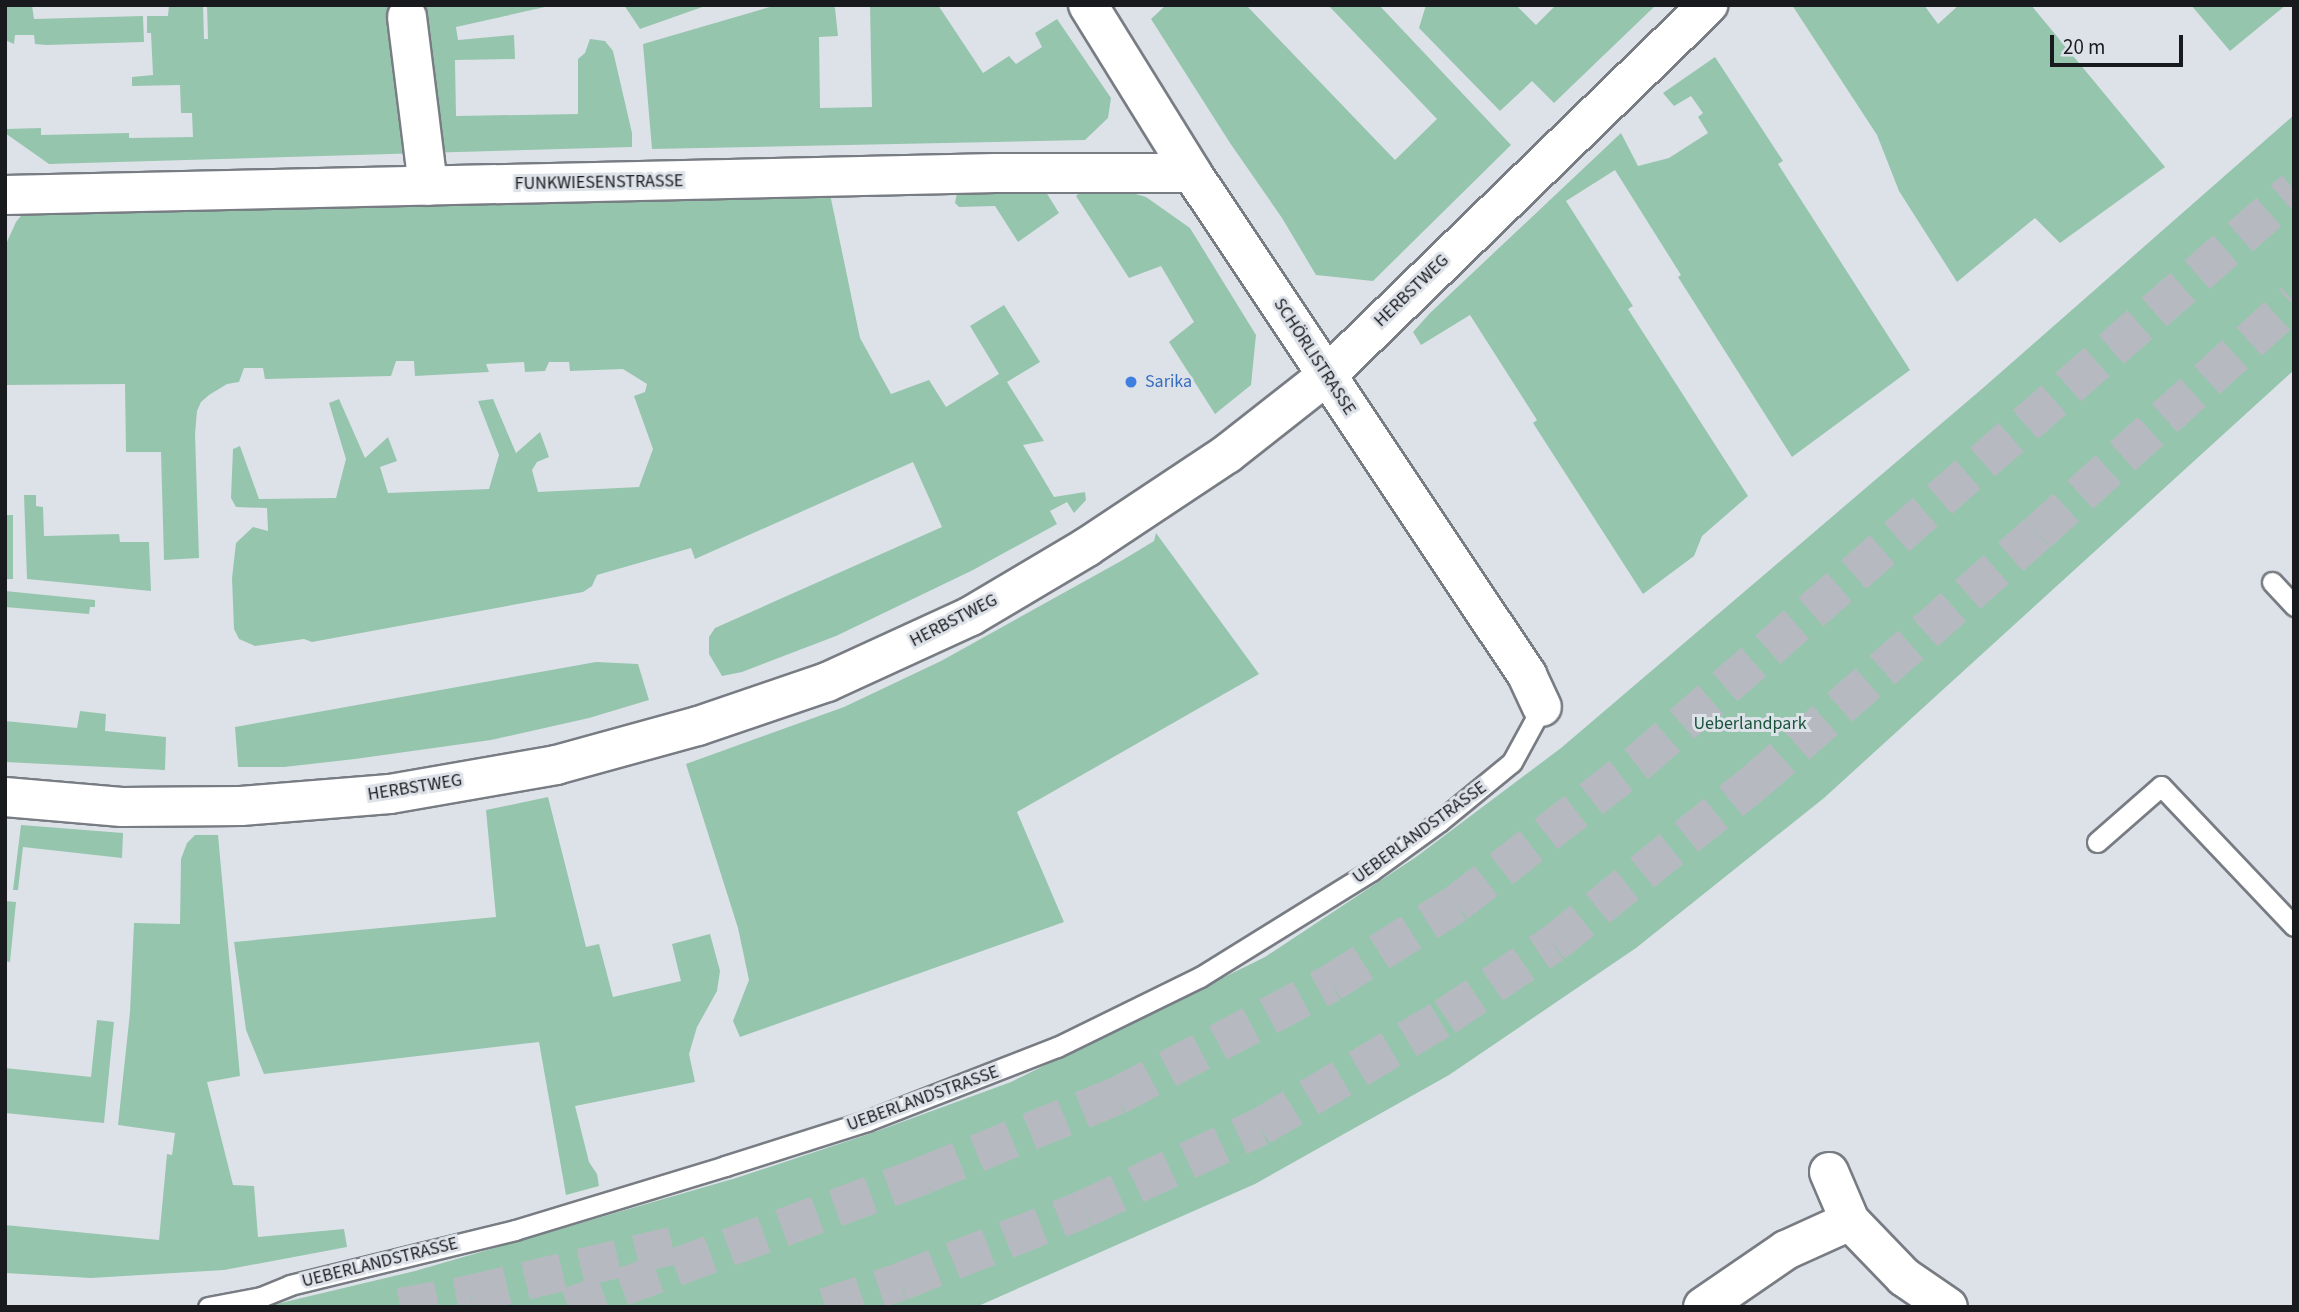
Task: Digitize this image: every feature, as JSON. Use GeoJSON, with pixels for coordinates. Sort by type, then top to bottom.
{"type":"FeatureCollection","features":[{"type":"Feature","properties":{"kind":"street","name":"SCHÖRLISTRASSE"},"geometry":{"type":"LineString","coordinates":[[1088,5],[1192,173],[1527,675],[1542,707]]}},
{"type":"Feature","properties":{"kind":"street","name":"HERBSTWEG"},"geometry":{"type":"LineString","coordinates":[[5,797],[122,807],[241,806],[390,794],[556,765],[698,726],[827,682],[971,616],[1087,547],[1227,454],[1326,376],[1708,5]]}},
{"type":"Feature","properties":{"kind":"street"},"geometry":{"type":"LineString","coordinates":[[407,17],[428,186]]}},
{"type":"Feature","properties":{"kind":"street","name":"FUNKWIESENSTRASSE"},"geometry":{"type":"LineString","coordinates":[[5,195],[996,173],[1192,173]]}},
{"type":"Feature","properties":{"kind":"street"},"geometry":{"type":"LineString","coordinates":[[1829,1172],[1850,1221],[1904,1277],[1948,1307]]}},
{"type":"Feature","properties":{"kind":"street"},"geometry":{"type":"LineString","coordinates":[[1703,1307],[1786,1250],[1850,1221]]}},
{"type":"Feature","properties":{"kind":"lane"},"geometry":{"type":"LineString","coordinates":[[2272,582],[2294,606]]}},
{"type":"Feature","properties":{"kind":"lane","name":"UEBERLANDSTRASSE"},"geometry":{"type":"LineString","coordinates":[[208,1307],[261,1297],[290,1285],[515,1230],[725,1166],[867,1121],[1058,1047],[1200,977],[1371,871],[1439,822],[1512,762],[1542,707]]}},
{"type":"Feature","properties":{"kind":"lane"},"geometry":{"type":"LineString","coordinates":[[2097,842],[2161,786],[2294,926]]}},
{"type":"Feature","properties":{"kind":"green space"},"geometry":{"type":"Polygon","coordinates":[[[32,5],[34,19],[143,16],[144,42],[46,45],[35,44],[34,35],[15,35],[14,44],[5,40],[5,6],[32,5]]]}},
{"type":"Feature","properties":{"kind":"green space"},"geometry":{"type":"Polygon","coordinates":[[[169,5],[203,5],[204,39],[208,39],[207,5],[554,5],[456,27],[458,40],[514,35],[515,59],[455,60],[456,116],[578,114],[578,59],[585,53],[590,39],[605,41],[613,51],[632,133],[632,147],[49,164],[5,133],[6,129],[41,128],[41,135],[129,133],[129,138],[193,137],[192,113],[181,113],[180,85],[132,86],[132,77],[153,75],[151,33],[147,33],[147,16],[168,16],[169,5]]]}},
{"type":"Feature","properties":{"kind":"green space"},"geometry":{"type":"Polygon","coordinates":[[[624,5],[708,5],[640,29],[624,5]]]}},
{"type":"Feature","properties":{"kind":"green space"},"geometry":{"type":"Polygon","coordinates":[[[777,5],[832,5],[835,8],[838,36],[819,37],[820,108],[872,107],[870,5],[938,5],[983,73],[1009,56],[1016,64],[1042,47],[1035,33],[1057,19],[1111,98],[1108,118],[1085,140],[652,149],[643,44],[777,5]]]}},
{"type":"Feature","properties":{"kind":"green space"},"geometry":{"type":"Polygon","coordinates":[[[1166,5],[1246,5],[1395,160],[1437,119],[1328,5],[1379,5],[1511,145],[1373,281],[1316,275],[1282,218],[1230,143],[1151,19],[1166,5]]]}},
{"type":"Feature","properties":{"kind":"green space"},"geometry":{"type":"Polygon","coordinates":[[[1426,5],[1516,5],[1536,25],[1556,5],[1656,5],[1554,103],[1532,81],[1500,111],[1419,28],[1426,5]]]}},
{"type":"Feature","properties":{"kind":"green space"},"geometry":{"type":"Polygon","coordinates":[[[1792,5],[1924,5],[1938,24],[1959,5],[2031,5],[2165,167],[2060,243],[2035,218],[1957,282],[1899,191],[1877,135],[1792,5]]]}},
{"type":"Feature","properties":{"kind":"green space"},"geometry":{"type":"Polygon","coordinates":[[[2191,5],[2286,5],[2230,51],[2191,5]]]}},
{"type":"Feature","properties":{"kind":"green space"},"geometry":{"type":"Polygon","coordinates":[[[1715,57],[1783,161],[1778,164],[1910,370],[1792,457],[1678,277],[1681,275],[1615,170],[1566,201],[1633,306],[1628,309],[1748,496],[1702,536],[1694,556],[1643,594],[1533,423],[1537,420],[1470,315],[1421,345],[1413,332],[1621,133],[1638,166],[1669,158],[1708,133],[1698,117],[1703,113],[1691,96],[1674,106],[1663,93],[1715,57]]]}},
{"type":"Feature","properties":{"kind":"green space","name":"Ueberlandpark"},"geometry":{"type":"Polygon","coordinates":[[[2294,115],[2294,370],[1824,798],[1636,948],[1449,1075],[1255,1184],[976,1307],[264,1307],[415,1271],[736,1178],[869,1134],[1011,1082],[1265,957],[1416,857],[1561,748],[1983,388],[2294,115]]]}},
{"type":"Feature","properties":{"kind":"green space"},"geometry":{"type":"Polygon","coordinates":[[[1122,190],[1146,197],[1190,228],[1256,335],[1251,385],[1215,414],[1169,342],[1194,322],[1161,266],[1129,278],[1076,196],[1081,191],[1122,190]]]}},
{"type":"Feature","properties":{"kind":"green space"},"geometry":{"type":"Polygon","coordinates":[[[1046,192],[1059,213],[1018,242],[995,206],[959,207],[955,203],[957,193],[1046,192]]]}},
{"type":"Feature","properties":{"kind":"green space"},"geometry":{"type":"Polygon","coordinates":[[[830,194],[860,338],[891,394],[929,380],[946,407],[999,374],[970,326],[1004,305],[1040,362],[1007,382],[1044,441],[1023,445],[1054,497],[1085,492],[1086,500],[1074,513],[1067,502],[1050,511],[1057,524],[973,570],[836,636],[742,672],[722,676],[709,654],[709,637],[715,628],[942,527],[913,462],[695,559],[691,548],[597,575],[592,586],[583,592],[312,642],[304,639],[255,646],[239,639],[234,629],[232,578],[236,543],[253,527],[268,531],[267,508],[236,507],[231,498],[233,449],[240,446],[259,499],[336,498],[346,459],[329,403],[339,399],[365,458],[388,437],[397,461],[380,467],[388,493],[489,489],[499,455],[478,401],[493,399],[516,453],[540,432],[549,457],[537,462],[532,470],[538,492],[639,487],[653,449],[634,396],[645,392],[647,384],[623,369],[570,371],[569,362],[549,362],[545,371],[525,372],[524,362],[486,364],[489,372],[415,376],[414,361],[396,361],[391,376],[265,379],[263,368],[244,368],[239,382],[227,384],[209,395],[201,402],[197,411],[195,434],[199,558],[164,560],[161,452],[126,452],[125,384],[5,385],[6,244],[16,222],[25,211],[830,194]]]}},
{"type":"Feature","properties":{"kind":"green space"},"geometry":{"type":"Polygon","coordinates":[[[24,495],[36,495],[36,506],[43,507],[44,536],[119,534],[120,542],[149,542],[151,591],[27,579],[24,495]]]}},
{"type":"Feature","properties":{"kind":"green space"},"geometry":{"type":"Polygon","coordinates":[[[5,515],[13,515],[13,579],[5,579],[5,515]]]}},
{"type":"Feature","properties":{"kind":"green space"},"geometry":{"type":"Polygon","coordinates":[[[1156,533],[1259,674],[1017,812],[1064,922],[740,1037],[733,1021],[749,980],[738,928],[686,764],[844,707],[941,661],[1121,561],[1154,541],[1156,533]]]}},
{"type":"Feature","properties":{"kind":"green space"},"geometry":{"type":"Polygon","coordinates":[[[5,591],[95,600],[95,607],[90,607],[89,614],[5,607],[5,591]]]}},
{"type":"Feature","properties":{"kind":"green space"},"geometry":{"type":"Polygon","coordinates":[[[596,662],[638,664],[649,700],[589,718],[491,740],[284,767],[238,767],[235,727],[596,662]]]}},
{"type":"Feature","properties":{"kind":"green space"},"geometry":{"type":"Polygon","coordinates":[[[80,711],[106,714],[105,731],[166,737],[165,770],[5,762],[5,721],[77,728],[80,711]]]}},
{"type":"Feature","properties":{"kind":"green space"},"geometry":{"type":"Polygon","coordinates":[[[548,797],[586,947],[599,944],[613,997],[681,981],[672,944],[710,934],[720,971],[717,991],[697,1027],[689,1054],[695,1082],[575,1106],[589,1162],[597,1174],[599,1186],[566,1195],[539,1042],[264,1074],[246,1030],[234,942],[496,917],[486,810],[548,797]]]}},
{"type":"Feature","properties":{"kind":"green space"},"geometry":{"type":"Polygon","coordinates":[[[21,825],[123,833],[122,858],[23,847],[18,890],[13,890],[21,825]]]}},
{"type":"Feature","properties":{"kind":"green space"},"geometry":{"type":"Polygon","coordinates":[[[195,835],[218,835],[240,1076],[207,1082],[233,1185],[254,1186],[258,1237],[344,1229],[347,1247],[224,1270],[91,1278],[5,1273],[5,1225],[159,1240],[167,1154],[172,1155],[175,1133],[118,1125],[130,1012],[134,923],[180,924],[181,859],[187,843],[195,835]]]}},
{"type":"Feature","properties":{"kind":"green space"},"geometry":{"type":"Polygon","coordinates":[[[5,901],[16,902],[10,962],[5,961],[5,901]]]}},
{"type":"Feature","properties":{"kind":"green space"},"geometry":{"type":"Polygon","coordinates":[[[97,1020],[114,1022],[104,1123],[5,1113],[5,1068],[91,1077],[97,1020]]]}},
{"type":"Feature","properties":{"kind":"tunnel"},"geometry":{"type":"LineString","coordinates":[[568,1307],[924,1175],[1117,1096],[1331,983],[1456,904],[1639,762],[2294,190]]}},
{"type":"Feature","properties":{"kind":"tunnel"},"geometry":{"type":"LineString","coordinates":[[825,1307],[900,1282],[1084,1209],[1260,1127],[1445,1017],[1553,944],[1754,783],[2038,533],[2294,301]]}},
{"type":"Feature","properties":{"kind":"tunnel"},"geometry":{"type":"LineString","coordinates":[[400,1307],[470,1294],[672,1246]]}},
{"type":"Feature","properties":{"kind":"place","name":"Sarika"},"geometry":{"type":"Point","coordinates":[1131,382]}}]}
